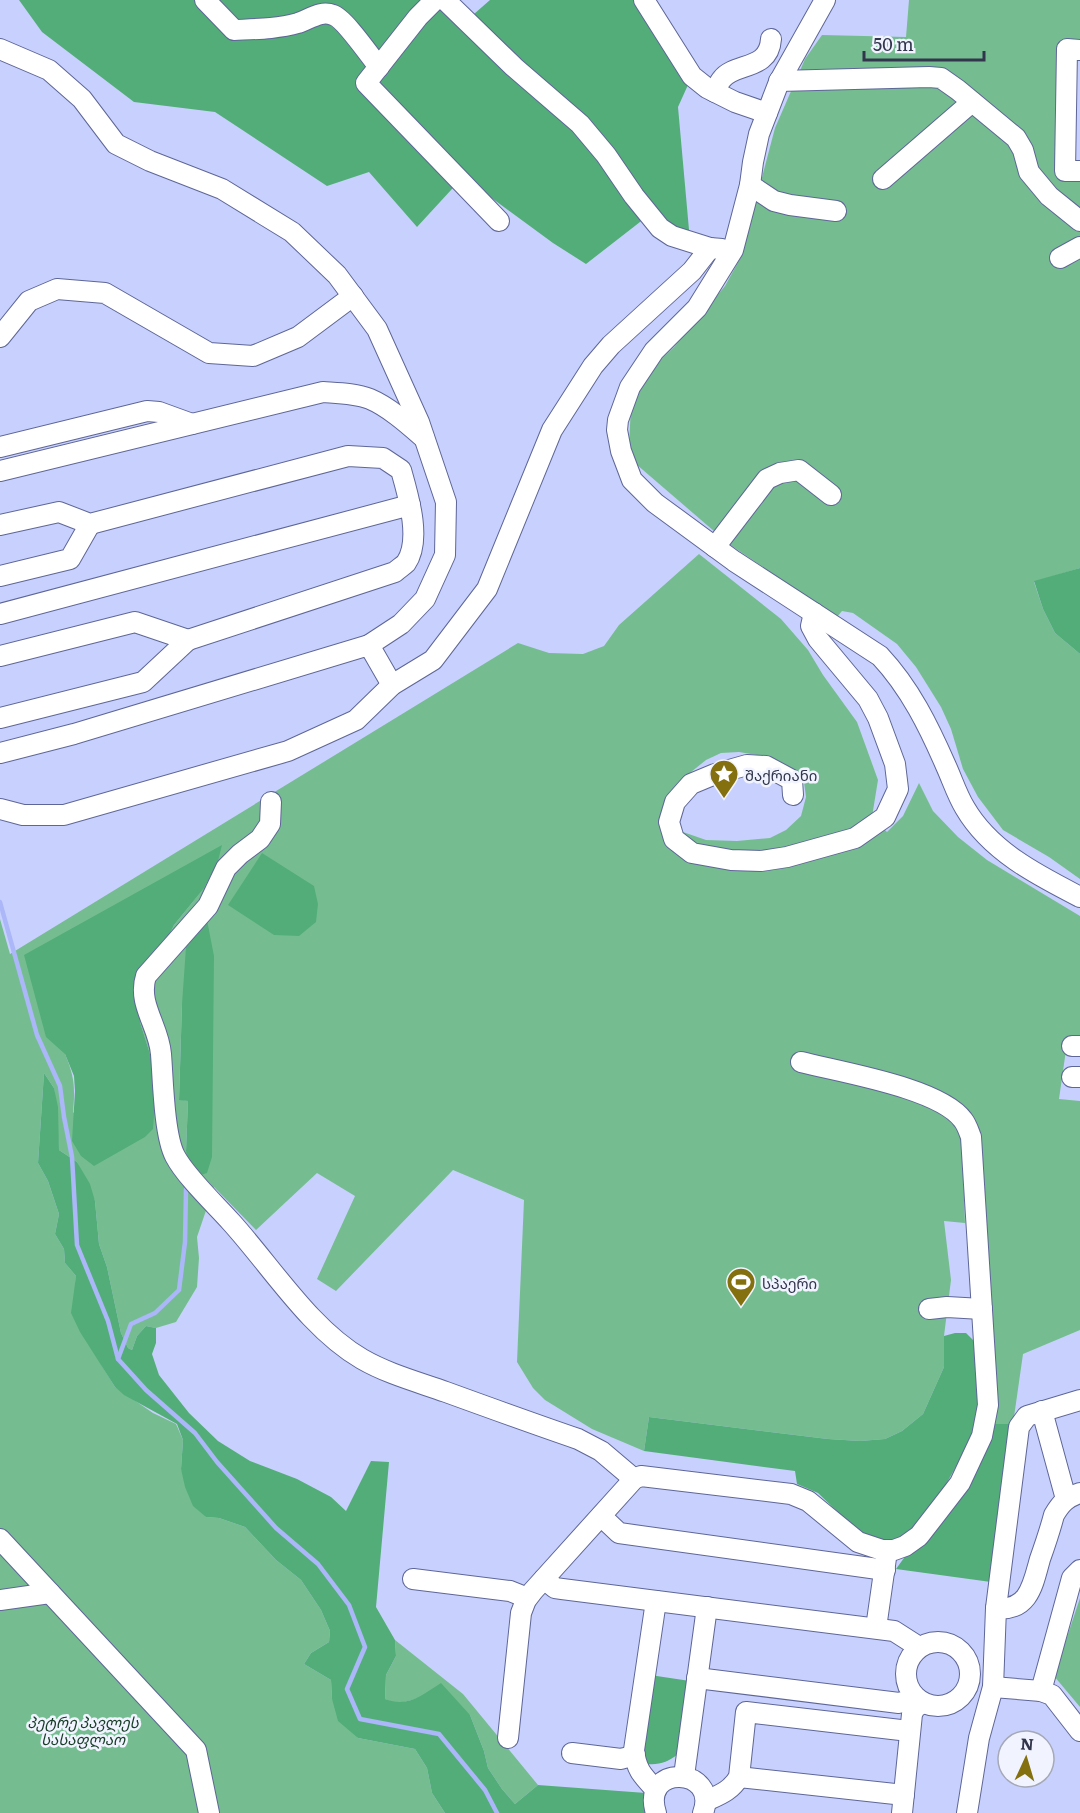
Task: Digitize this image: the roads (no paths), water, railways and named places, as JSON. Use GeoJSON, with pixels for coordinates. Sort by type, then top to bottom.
{"type":"FeatureCollection","features":[{"type":"Feature","properties":{"kind":"street"},"geometry":{"type":"LineString","coordinates":[[205,0],[234,30],[279,28],[320,14],[334,15],[345,24],[379,67]]}},
{"type":"Feature","properties":{"kind":"street"},"geometry":{"type":"LineString","coordinates":[[435,0],[418,16],[366,83],[499,221]]}},
{"type":"Feature","properties":{"kind":"street"},"geometry":{"type":"LineString","coordinates":[[445,0],[514,68],[580,124],[660,228],[672,236],[710,248],[733,250]]}},
{"type":"Feature","properties":{"kind":"street"},"geometry":{"type":"LineString","coordinates":[[644,0],[692,76],[735,102],[767,113]]}},
{"type":"Feature","properties":{"kind":"street"},"geometry":{"type":"LineString","coordinates":[[825,0],[779,81],[767,113],[757,143],[750,185],[733,250],[697,308],[654,351],[630,387],[618,420],[617,430],[621,451],[632,480],[655,503],[715,547],[880,656],[896,673],[928,726],[965,808],[987,835],[998,847],[1024,866],[1080,897]]}},
{"type":"Feature","properties":{"kind":"street"},"geometry":{"type":"LineString","coordinates":[[715,92],[723,77],[766,55],[770,49],[771,39]]}},
{"type":"Feature","properties":{"kind":"street"},"geometry":{"type":"LineString","coordinates":[[0,49],[49,70],[82,99],[116,144],[150,161],[222,189],[292,232],[337,275],[377,329],[419,422],[446,502],[445,555],[425,599],[401,624],[369,645],[74,734],[0,753]]}},
{"type":"Feature","properties":{"kind":"street"},"geometry":{"type":"LineString","coordinates":[[1080,50],[1067,49],[1065,171],[1080,171]]}},
{"type":"Feature","properties":{"kind":"street"},"geometry":{"type":"LineString","coordinates":[[779,81],[940,78],[1016,138],[1023,150],[1029,172],[1049,196],[1080,221]]}},
{"type":"Feature","properties":{"kind":"street"},"geometry":{"type":"LineString","coordinates":[[883,179],[972,102]]}},
{"type":"Feature","properties":{"kind":"street"},"geometry":{"type":"LineString","coordinates":[[750,185],[774,201],[836,211]]}},
{"type":"Feature","properties":{"kind":"street"},"geometry":{"type":"LineString","coordinates":[[1060,258],[1080,247]]}},
{"type":"Feature","properties":{"kind":"street"},"geometry":{"type":"LineString","coordinates":[[0,809],[23,816],[64,815],[288,751],[356,720],[392,685],[433,660],[487,589],[552,430],[593,366],[611,345],[692,271],[710,248]]}},
{"type":"Feature","properties":{"kind":"street"},"geometry":{"type":"LineString","coordinates":[[0,336],[29,301],[38,297],[57,290],[105,293],[209,353],[253,356],[298,337],[353,296]]}},
{"type":"Feature","properties":{"kind":"street"},"geometry":{"type":"LineString","coordinates":[[0,471],[323,392],[347,393],[371,399],[425,438]]}},
{"type":"Feature","properties":{"kind":"street"},"geometry":{"type":"LineString","coordinates":[[0,447],[147,411],[159,412],[192,424]]}},
{"type":"Feature","properties":{"kind":"street"},"geometry":{"type":"LineString","coordinates":[[0,525],[59,512],[90,524],[348,456],[383,458],[401,470],[410,505],[413,543],[406,562],[395,572],[188,640],[144,682],[0,718]]}},
{"type":"Feature","properties":{"kind":"street"},"geometry":{"type":"LineString","coordinates":[[715,547],[767,479],[780,473],[799,470],[831,495]]}},
{"type":"Feature","properties":{"kind":"street"},"geometry":{"type":"LineString","coordinates":[[0,614],[410,505]]}},
{"type":"Feature","properties":{"kind":"street"},"geometry":{"type":"LineString","coordinates":[[0,576],[70,559],[90,524]]}},
{"type":"Feature","properties":{"kind":"street"},"geometry":{"type":"LineString","coordinates":[[793,795],[792,780],[766,766],[747,765],[691,784],[675,802],[669,822],[674,839],[692,853],[732,860],[761,861],[787,857],[855,838],[885,817],[898,789],[895,764],[878,718],[868,699],[818,639],[811,626],[814,613]]}},
{"type":"Feature","properties":{"kind":"street"},"geometry":{"type":"LineString","coordinates":[[0,656],[135,622],[188,640]]}},
{"type":"Feature","properties":{"kind":"street"},"geometry":{"type":"LineString","coordinates":[[369,645],[392,685]]}},
{"type":"Feature","properties":{"kind":"street"},"geometry":{"type":"LineString","coordinates":[[271,802],[270,824],[261,839],[240,854],[226,868],[208,906],[146,976],[142,986],[146,1009],[160,1042],[168,1131],[175,1156],[292,1295],[338,1344],[364,1360],[398,1375],[578,1439],[601,1451],[634,1479]]}},
{"type":"Feature","properties":{"kind":"street"},"geometry":{"type":"LineString","coordinates":[[508,1738],[521,1613],[526,1600],[634,1479],[641,1476],[791,1494],[808,1501],[858,1542],[882,1550],[894,1550],[905,1546],[919,1536],[960,1483],[982,1436],[988,1405],[971,1137],[963,1119],[946,1105],[916,1090],[801,1062]]}},
{"type":"Feature","properties":{"kind":"street"},"geometry":{"type":"LineString","coordinates":[[929,1309],[947,1307],[982,1309]]}},
{"type":"Feature","properties":{"kind":"street"},"geometry":{"type":"LineString","coordinates":[[967,1813],[979,1738],[993,1687],[996,1608],[1019,1427],[1027,1416],[1080,1400]]}},
{"type":"Feature","properties":{"kind":"street"},"geometry":{"type":"LineString","coordinates":[[996,1608],[1008,1610],[1019,1604],[1030,1593],[1054,1515],[1061,1503],[1073,1496],[1042,1411]]}},
{"type":"Feature","properties":{"kind":"street"},"geometry":{"type":"LineString","coordinates":[[601,1516],[619,1533],[885,1570]]}},
{"type":"Feature","properties":{"kind":"street"},"geometry":{"type":"LineString","coordinates":[[0,1539],[196,1750],[209,1813]]}},
{"type":"Feature","properties":{"kind":"street"},"geometry":{"type":"LineString","coordinates":[[876,1628],[888,1550]]}},
{"type":"Feature","properties":{"kind":"street"},"geometry":{"type":"LineString","coordinates":[[1041,1691],[1072,1578],[1080,1570]]}},
{"type":"Feature","properties":{"kind":"street"},"geometry":{"type":"LineString","coordinates":[[413,1579],[510,1591],[526,1600]]}},
{"type":"Feature","properties":{"kind":"street"},"geometry":{"type":"LineString","coordinates":[[544,1579],[555,1588],[894,1630],[919,1647]]}},
{"type":"Feature","properties":{"kind":"street"},"geometry":{"type":"LineString","coordinates":[[0,1600],[50,1593]]}},
{"type":"Feature","properties":{"kind":"street"},"geometry":{"type":"LineString","coordinates":[[656,1601],[634,1750],[639,1772],[656,1790]]}},
{"type":"Feature","properties":{"kind":"street"},"geometry":{"type":"LineString","coordinates":[[684,1776],[707,1607]]}},
{"type":"Feature","properties":{"kind":"street"},"geometry":{"type":"LineString","coordinates":[[940,1641],[959,1649],[970,1667],[967,1688],[961,1697],[943,1706],[932,1706],[917,1699],[907,1686],[905,1676],[906,1665],[911,1655],[919,1647],[929,1642],[940,1641]]}},
{"type":"Feature","properties":{"kind":"street"},"geometry":{"type":"LineString","coordinates":[[697,1678],[899,1702],[917,1699]]}},
{"type":"Feature","properties":{"kind":"street"},"geometry":{"type":"LineString","coordinates":[[993,1687],[1041,1691],[1052,1695],[1080,1731]]}},
{"type":"Feature","properties":{"kind":"street"},"geometry":{"type":"LineString","coordinates":[[739,1777],[903,1804],[909,1731],[917,1699]]}},
{"type":"Feature","properties":{"kind":"street"},"geometry":{"type":"LineString","coordinates":[[704,1807],[734,1785],[739,1777],[746,1712],[909,1731]]}},
{"type":"Feature","properties":{"kind":"street"},"geometry":{"type":"LineString","coordinates":[[572,1753],[621,1759],[634,1755]]}},
{"type":"Feature","properties":{"kind":"street"},"geometry":{"type":"LineString","coordinates":[[656,1813],[654,1798],[656,1790],[668,1779],[684,1776],[692,1779],[704,1792],[704,1807]]}},
{"type":"Feature","properties":{"kind":"waterway"},"geometry":{"type":"LineString","coordinates":[[0,902],[37,1035],[60,1086],[72,1157],[77,1245],[108,1321],[118,1359],[146,1390],[195,1433],[217,1462],[276,1528],[318,1564],[349,1605],[365,1647],[347,1689],[360,1719],[439,1734],[485,1790],[497,1813]]}},
{"type":"Feature","properties":{"kind":"waterway"},"geometry":{"type":"LineString","coordinates":[[118,1359],[131,1324],[155,1313],[179,1290],[185,1242],[186,1189]]}},
{"type":"Feature","properties":{"kind":"place","name":"შაქრიანი"},"geometry":{"type":"Point","coordinates":[724,800]}},
{"type":"Feature","properties":{"kind":"place","name":"სპაერი"},"geometry":{"type":"Point","coordinates":[741,1308]}},
{"type":"Feature","properties":{"kind":"park label","name":"პეტრე პავლეს სასაფლაო"},"geometry":{"type":"Point","coordinates":[83,1730]}}]}
